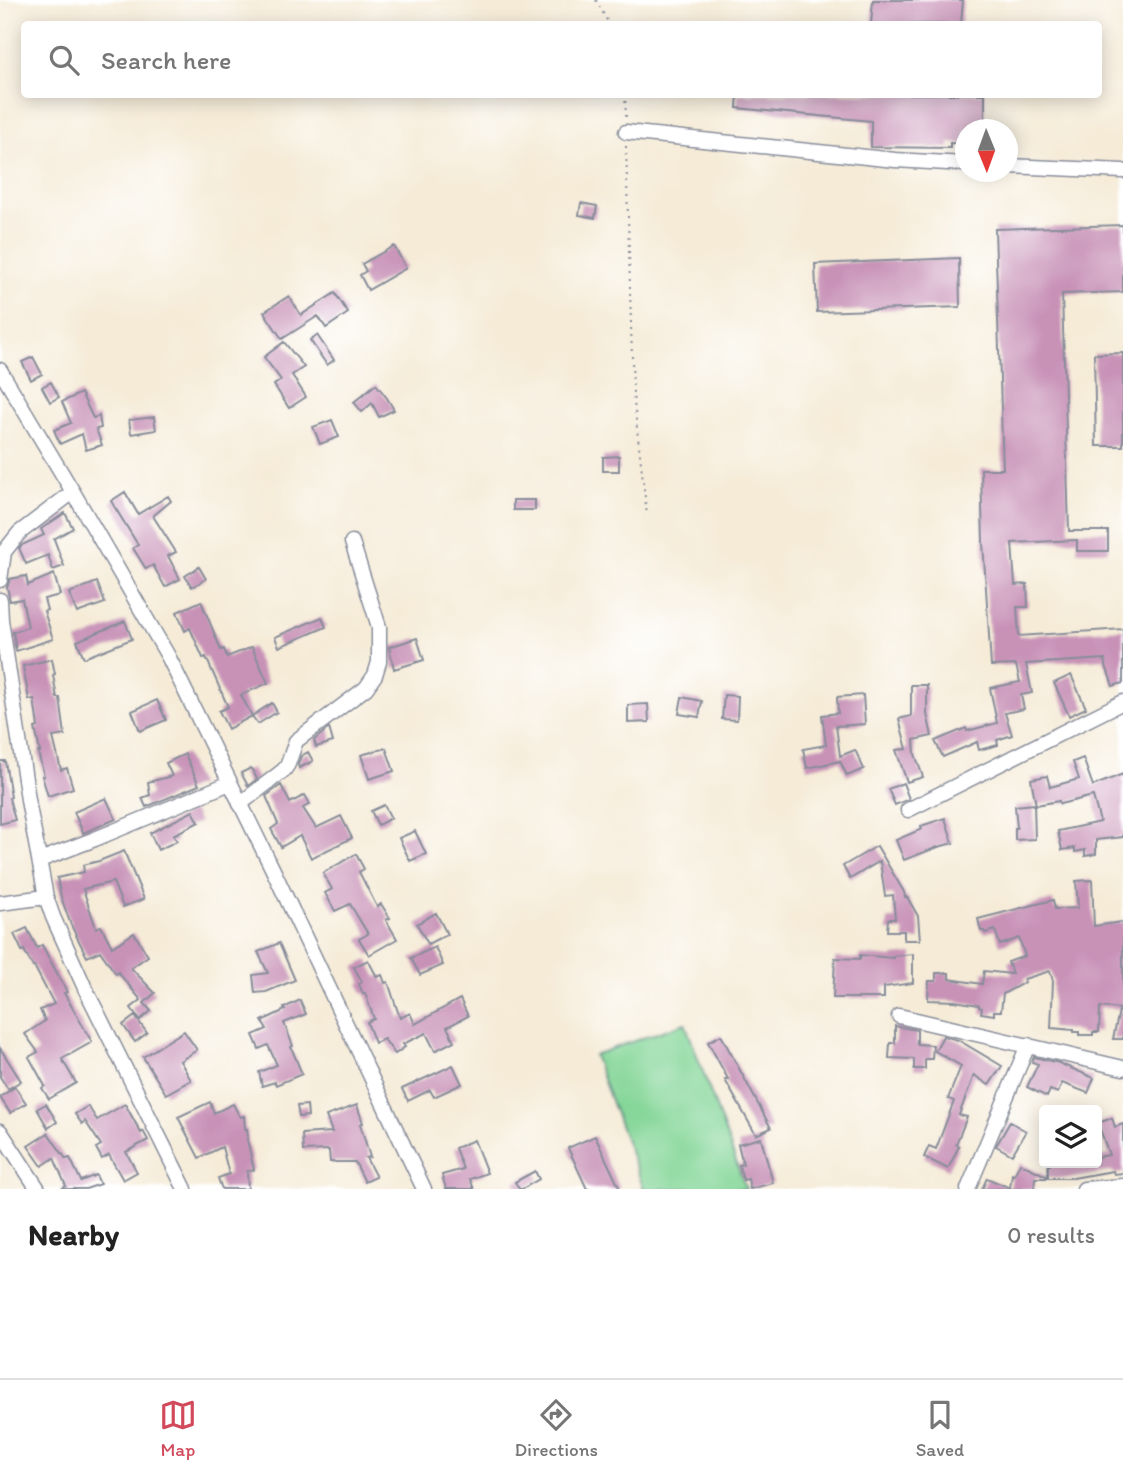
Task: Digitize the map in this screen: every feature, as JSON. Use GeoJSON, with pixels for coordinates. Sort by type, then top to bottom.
{"type":"FeatureCollection","features":[{"type":"Feature","properties":{"kind":"street"},"geometry":{"type":"LineString","coordinates":[[626,132],[895,160],[955,163]]}},
{"type":"Feature","properties":{"kind":"street"},"geometry":{"type":"LineString","coordinates":[[1018,166],[1123,171]]}},
{"type":"Feature","properties":{"kind":"street"},"geometry":{"type":"LineString","coordinates":[[0,370],[168,656],[377,1086],[424,1189]]}},
{"type":"Feature","properties":{"kind":"street"},"geometry":{"type":"LineString","coordinates":[[0,580],[4,552],[19,533],[73,492]]}},
{"type":"Feature","properties":{"kind":"street"},"geometry":{"type":"LineString","coordinates":[[240,804],[284,770],[296,741],[366,688],[376,675],[379,662],[379,627],[352,542]]}},
{"type":"Feature","properties":{"kind":"street"},"geometry":{"type":"LineString","coordinates":[[0,600],[29,806],[46,897],[84,986],[185,1189]]}},
{"type":"Feature","properties":{"kind":"street"},"geometry":{"type":"LineString","coordinates":[[908,810],[1123,702]]}},
{"type":"Feature","properties":{"kind":"street"},"geometry":{"type":"LineString","coordinates":[[40,860],[230,783]]}},
{"type":"Feature","properties":{"kind":"street"},"geometry":{"type":"LineString","coordinates":[[0,903],[46,897]]}},
{"type":"Feature","properties":{"kind":"street"},"geometry":{"type":"LineString","coordinates":[[899,1016],[1123,1068]]}},
{"type":"Feature","properties":{"kind":"street"},"geometry":{"type":"LineString","coordinates":[[968,1189],[1028,1045]]}},
{"type":"Feature","properties":{"kind":"street"},"geometry":{"type":"LineString","coordinates":[[0,1132],[31,1187]]}},
{"type":"Feature","properties":{"kind":"street"},"geometry":{"type":"LineString","coordinates":[[1084,1189],[1123,1186]]}},
{"type":"Feature","properties":{"kind":"path"},"geometry":{"type":"LineString","coordinates":[[596,0],[607,21]]}},
{"type":"Feature","properties":{"kind":"path"},"geometry":{"type":"LineString","coordinates":[[625,98],[633,394],[647,516]]}},
{"type":"Feature","properties":{"kind":"green space"},"geometry":{"type":"Polygon","coordinates":[[[685,1023],[746,1189],[644,1189],[594,1055],[685,1023]]]}},
{"type":"Feature","properties":{"kind":"building"},"geometry":{"type":"Polygon","coordinates":[[[873,0],[963,0],[961,21],[871,21],[873,0]]]}},
{"type":"Feature","properties":{"kind":"building"},"geometry":{"type":"Polygon","coordinates":[[[738,98],[985,98],[985,119],[955,119],[955,143],[950,143],[950,148],[871,147],[871,121],[737,108],[738,98]]]}},
{"type":"Feature","properties":{"kind":"building"},"geometry":{"type":"Polygon","coordinates":[[[581,203],[597,206],[595,218],[579,215],[581,203]]]}},
{"type":"Feature","properties":{"kind":"building"},"geometry":{"type":"Polygon","coordinates":[[[1123,225],[1123,292],[1062,294],[1069,531],[1108,531],[1108,551],[1077,551],[1077,540],[1012,543],[1015,585],[1027,584],[1028,607],[1017,607],[1019,636],[1123,629],[1123,683],[1113,686],[1104,660],[1106,659],[1026,664],[1032,693],[1021,695],[1024,709],[1005,713],[1012,735],[997,740],[998,745],[979,750],[977,742],[943,757],[935,741],[966,728],[967,731],[997,723],[990,688],[1020,682],[1016,665],[991,666],[983,542],[981,469],[1003,469],[995,229],[1123,225]]]}},
{"type":"Feature","properties":{"kind":"building"},"geometry":{"type":"Polygon","coordinates":[[[394,246],[406,268],[368,290],[360,275],[366,271],[362,264],[394,246]]]}},
{"type":"Feature","properties":{"kind":"building"},"geometry":{"type":"Polygon","coordinates":[[[959,258],[960,307],[817,312],[815,264],[959,258]]]}},
{"type":"Feature","properties":{"kind":"building"},"geometry":{"type":"Polygon","coordinates":[[[335,293],[348,313],[326,328],[318,316],[282,339],[264,312],[289,296],[301,315],[335,293]]]}},
{"type":"Feature","properties":{"kind":"building"},"geometry":{"type":"Polygon","coordinates":[[[317,335],[334,360],[327,365],[310,340],[317,335]]]}},
{"type":"Feature","properties":{"kind":"building"},"geometry":{"type":"Polygon","coordinates":[[[284,342],[304,367],[292,375],[306,397],[289,408],[274,385],[281,380],[264,357],[284,342]]]}},
{"type":"Feature","properties":{"kind":"building"},"geometry":{"type":"Polygon","coordinates":[[[1123,353],[1123,446],[1096,446],[1094,354],[1123,353]]]}},
{"type":"Feature","properties":{"kind":"building"},"geometry":{"type":"Polygon","coordinates":[[[33,357],[42,374],[31,380],[22,362],[33,357]]]}},
{"type":"Feature","properties":{"kind":"building"},"geometry":{"type":"Polygon","coordinates":[[[51,382],[59,397],[50,402],[42,387],[51,382]]]}},
{"type":"Feature","properties":{"kind":"building"},"geometry":{"type":"Polygon","coordinates":[[[376,384],[394,410],[379,417],[372,403],[362,412],[354,402],[376,384]]]}},
{"type":"Feature","properties":{"kind":"building"},"geometry":{"type":"Polygon","coordinates":[[[81,393],[93,418],[99,416],[101,428],[96,429],[102,445],[86,450],[82,434],[60,444],[54,430],[71,423],[62,402],[81,393]]]}},
{"type":"Feature","properties":{"kind":"building"},"geometry":{"type":"Polygon","coordinates":[[[154,417],[156,430],[131,434],[129,420],[154,417]]]}},
{"type":"Feature","properties":{"kind":"building"},"geometry":{"type":"Polygon","coordinates":[[[332,420],[339,437],[320,444],[313,427],[332,420]]]}},
{"type":"Feature","properties":{"kind":"building"},"geometry":{"type":"Polygon","coordinates":[[[619,456],[619,471],[603,471],[603,457],[619,456]]]}},
{"type":"Feature","properties":{"kind":"building"},"geometry":{"type":"Polygon","coordinates":[[[125,492],[138,514],[168,496],[171,501],[153,516],[176,552],[168,556],[180,579],[165,587],[153,565],[146,569],[133,548],[138,545],[111,501],[125,492]]]}},
{"type":"Feature","properties":{"kind":"building"},"geometry":{"type":"Polygon","coordinates":[[[513,500],[535,500],[535,510],[513,510],[513,500]]]}},
{"type":"Feature","properties":{"kind":"building"},"geometry":{"type":"Polygon","coordinates":[[[65,513],[73,528],[54,539],[64,566],[53,570],[48,555],[26,564],[19,548],[44,535],[41,529],[65,513]]]}},
{"type":"Feature","properties":{"kind":"building"},"geometry":{"type":"Polygon","coordinates":[[[199,567],[206,579],[192,587],[185,576],[199,567]]]}},
{"type":"Feature","properties":{"kind":"building"},"geometry":{"type":"Polygon","coordinates":[[[54,574],[60,595],[44,599],[47,610],[44,611],[53,639],[16,651],[13,632],[28,627],[22,599],[10,601],[7,587],[10,579],[26,576],[28,585],[54,574]]]}},
{"type":"Feature","properties":{"kind":"building"},"geometry":{"type":"Polygon","coordinates":[[[97,582],[105,603],[77,613],[69,593],[97,582]]]}},
{"type":"Feature","properties":{"kind":"building"},"geometry":{"type":"Polygon","coordinates":[[[201,601],[221,650],[224,649],[227,657],[252,647],[268,683],[241,695],[252,716],[228,729],[219,711],[228,707],[206,657],[203,658],[190,628],[185,631],[177,612],[201,601]]]}},
{"type":"Feature","properties":{"kind":"building"},"geometry":{"type":"Polygon","coordinates":[[[322,617],[326,627],[279,647],[275,637],[322,617]]]}},
{"type":"Feature","properties":{"kind":"building"},"geometry":{"type":"Polygon","coordinates":[[[125,621],[132,639],[84,658],[77,641],[125,621]]]}},
{"type":"Feature","properties":{"kind":"building"},"geometry":{"type":"Polygon","coordinates":[[[417,638],[424,660],[394,669],[389,647],[417,638]]]}},
{"type":"Feature","properties":{"kind":"building"},"geometry":{"type":"Polygon","coordinates":[[[52,659],[65,735],[53,737],[61,770],[67,768],[73,788],[48,796],[38,752],[34,699],[29,700],[23,666],[52,659]]]}},
{"type":"Feature","properties":{"kind":"building"},"geometry":{"type":"Polygon","coordinates":[[[1071,675],[1086,708],[1069,716],[1054,683],[1071,675]]]}},
{"type":"Feature","properties":{"kind":"building"},"geometry":{"type":"Polygon","coordinates":[[[911,685],[927,685],[927,714],[932,736],[914,740],[915,754],[923,777],[907,782],[896,750],[907,749],[899,719],[911,716],[911,685]]]}},
{"type":"Feature","properties":{"kind":"building"},"geometry":{"type":"Polygon","coordinates":[[[724,695],[738,696],[737,720],[722,719],[724,695]]]}},
{"type":"Feature","properties":{"kind":"building"},"geometry":{"type":"Polygon","coordinates":[[[863,695],[865,724],[836,726],[840,756],[855,750],[864,769],[847,776],[840,761],[807,768],[803,749],[826,745],[822,715],[838,713],[837,697],[863,695]]]}},
{"type":"Feature","properties":{"kind":"building"},"geometry":{"type":"Polygon","coordinates":[[[682,697],[702,701],[699,717],[679,714],[682,697]]]}},
{"type":"Feature","properties":{"kind":"building"},"geometry":{"type":"Polygon","coordinates":[[[157,700],[166,720],[140,731],[132,711],[157,700]]]}},
{"type":"Feature","properties":{"kind":"building"},"geometry":{"type":"Polygon","coordinates":[[[272,703],[277,712],[258,724],[252,716],[272,703]]]}},
{"type":"Feature","properties":{"kind":"building"},"geometry":{"type":"Polygon","coordinates":[[[648,704],[649,722],[628,723],[628,705],[648,704]]]}},
{"type":"Feature","properties":{"kind":"building"},"geometry":{"type":"Polygon","coordinates":[[[329,728],[333,742],[316,747],[314,740],[329,728]]]}},
{"type":"Feature","properties":{"kind":"building"},"geometry":{"type":"Polygon","coordinates":[[[386,748],[394,771],[369,779],[361,755],[386,748]]]}},
{"type":"Feature","properties":{"kind":"building"},"geometry":{"type":"Polygon","coordinates":[[[308,752],[313,761],[299,768],[301,756],[308,752]]]}},
{"type":"Feature","properties":{"kind":"building"},"geometry":{"type":"Polygon","coordinates":[[[185,754],[199,785],[146,807],[142,798],[150,795],[148,782],[172,776],[166,763],[185,754]]]}},
{"type":"Feature","properties":{"kind":"building"},"geometry":{"type":"Polygon","coordinates":[[[1083,758],[1093,786],[1123,774],[1123,837],[1096,840],[1096,854],[1085,856],[1085,850],[1062,850],[1058,831],[1100,822],[1093,796],[1060,804],[1059,801],[1036,805],[1031,779],[1047,776],[1050,787],[1079,779],[1073,762],[1083,758]]]}},
{"type":"Feature","properties":{"kind":"building"},"geometry":{"type":"Polygon","coordinates":[[[0,761],[5,761],[9,798],[15,820],[0,824],[0,761]]]}},
{"type":"Feature","properties":{"kind":"building"},"geometry":{"type":"Polygon","coordinates":[[[251,768],[257,779],[248,786],[241,773],[251,768]]]}},
{"type":"Feature","properties":{"kind":"building"},"geometry":{"type":"Polygon","coordinates":[[[903,783],[909,799],[895,805],[888,789],[903,783]]]}},
{"type":"Feature","properties":{"kind":"building"},"geometry":{"type":"Polygon","coordinates":[[[281,785],[290,803],[305,795],[310,804],[303,808],[316,828],[341,816],[352,838],[311,858],[300,836],[281,847],[271,829],[278,824],[266,796],[281,785]]]}},
{"type":"Feature","properties":{"kind":"building"},"geometry":{"type":"Polygon","coordinates":[[[106,798],[116,819],[83,833],[74,812],[106,798]]]}},
{"type":"Feature","properties":{"kind":"building"},"geometry":{"type":"Polygon","coordinates":[[[1034,804],[1035,839],[1015,840],[1015,806],[1034,804]]]}},
{"type":"Feature","properties":{"kind":"building"},"geometry":{"type":"Polygon","coordinates":[[[384,805],[391,818],[378,825],[371,811],[384,805]]]}},
{"type":"Feature","properties":{"kind":"building"},"geometry":{"type":"Polygon","coordinates":[[[193,811],[199,822],[173,835],[177,841],[158,850],[150,833],[193,811]]]}},
{"type":"Feature","properties":{"kind":"building"},"geometry":{"type":"Polygon","coordinates":[[[945,818],[953,843],[904,860],[896,840],[922,829],[921,826],[945,818]]]}},
{"type":"Feature","properties":{"kind":"building"},"geometry":{"type":"Polygon","coordinates":[[[415,831],[426,854],[410,861],[399,838],[415,831]]]}},
{"type":"Feature","properties":{"kind":"building"},"geometry":{"type":"Polygon","coordinates":[[[877,846],[918,916],[920,940],[904,940],[904,931],[887,931],[888,919],[895,919],[893,895],[885,896],[880,861],[850,879],[843,866],[877,846]]]}},
{"type":"Feature","properties":{"kind":"building"},"geometry":{"type":"Polygon","coordinates":[[[124,851],[144,899],[123,907],[113,882],[83,889],[96,928],[101,926],[112,947],[134,933],[148,956],[131,968],[155,993],[144,1003],[151,1011],[140,1020],[131,1008],[141,1000],[118,972],[116,974],[100,951],[87,957],[71,925],[57,878],[84,872],[83,865],[124,851]]]}},
{"type":"Feature","properties":{"kind":"building"},"geometry":{"type":"Polygon","coordinates":[[[356,854],[364,869],[359,872],[377,907],[381,904],[390,918],[386,920],[397,939],[369,955],[359,939],[368,934],[350,904],[335,911],[325,893],[332,889],[323,873],[356,854]]]}},
{"type":"Feature","properties":{"kind":"building"},"geometry":{"type":"Polygon","coordinates":[[[1092,880],[1094,926],[1123,922],[1123,1009],[1100,1007],[1099,1032],[1079,1035],[1079,1032],[1074,1030],[1051,1028],[1053,981],[1050,971],[1024,979],[1025,982],[1003,994],[1001,1011],[994,1011],[994,1015],[981,1013],[982,1008],[979,1005],[928,1000],[929,981],[936,981],[936,973],[949,973],[949,979],[982,984],[984,971],[1012,974],[1008,962],[1025,956],[1019,938],[1000,945],[995,930],[985,933],[981,931],[978,919],[1053,900],[1055,909],[1078,908],[1076,881],[1092,880]]]}},
{"type":"Feature","properties":{"kind":"building"},"geometry":{"type":"Polygon","coordinates":[[[436,913],[447,934],[428,944],[417,924],[436,913]]]}},
{"type":"Feature","properties":{"kind":"building"},"geometry":{"type":"Polygon","coordinates":[[[27,928],[37,948],[42,945],[67,992],[64,993],[92,1042],[62,1059],[76,1083],[49,1099],[29,1057],[38,1052],[25,1034],[45,1021],[40,1010],[54,1004],[14,934],[27,928]]]}},
{"type":"Feature","properties":{"kind":"building"},"geometry":{"type":"Polygon","coordinates":[[[279,943],[295,980],[266,992],[255,993],[253,975],[268,973],[258,952],[279,943]]]}},
{"type":"Feature","properties":{"kind":"building"},"geometry":{"type":"Polygon","coordinates":[[[435,947],[443,965],[420,975],[411,958],[435,947]]]}},
{"type":"Feature","properties":{"kind":"building"},"geometry":{"type":"Polygon","coordinates":[[[913,954],[913,983],[884,987],[884,998],[833,998],[835,958],[860,959],[860,955],[893,958],[913,954]]]}},
{"type":"Feature","properties":{"kind":"building"},"geometry":{"type":"Polygon","coordinates":[[[368,960],[377,977],[382,975],[385,983],[388,982],[400,1018],[410,1013],[415,1024],[460,999],[468,1016],[447,1027],[454,1041],[435,1051],[426,1033],[403,1044],[405,1047],[395,1054],[384,1039],[375,1043],[367,1022],[374,1019],[354,967],[368,960]]]}},
{"type":"Feature","properties":{"kind":"building"},"geometry":{"type":"Polygon","coordinates":[[[300,1000],[306,1014],[284,1023],[302,1074],[276,1085],[275,1082],[262,1086],[259,1072],[277,1065],[268,1045],[259,1049],[253,1035],[267,1029],[262,1021],[300,1000]]]}},
{"type":"Feature","properties":{"kind":"building"},"geometry":{"type":"Polygon","coordinates":[[[1119,1011],[1123,1011],[1123,1039],[1113,1039],[1119,1011]]]}},
{"type":"Feature","properties":{"kind":"building"},"geometry":{"type":"Polygon","coordinates":[[[135,1016],[147,1033],[135,1042],[123,1025],[135,1016]]]}},
{"type":"Feature","properties":{"kind":"building"},"geometry":{"type":"Polygon","coordinates":[[[895,1026],[917,1030],[917,1044],[933,1045],[932,1059],[925,1059],[925,1069],[914,1069],[914,1059],[889,1058],[890,1043],[895,1043],[895,1026]]]}},
{"type":"Feature","properties":{"kind":"building"},"geometry":{"type":"Polygon","coordinates":[[[184,1031],[197,1050],[180,1061],[191,1080],[166,1094],[143,1057],[184,1031]]]}},
{"type":"Feature","properties":{"kind":"building"},"geometry":{"type":"Polygon","coordinates":[[[721,1035],[771,1128],[756,1135],[725,1080],[728,1079],[708,1042],[721,1035]]]}},
{"type":"Feature","properties":{"kind":"building"},"geometry":{"type":"Polygon","coordinates":[[[943,1036],[958,1040],[1002,1066],[989,1085],[974,1075],[959,1115],[967,1117],[956,1144],[959,1146],[948,1169],[924,1157],[929,1146],[936,1149],[954,1101],[948,1099],[961,1066],[935,1051],[943,1036]]]}},
{"type":"Feature","properties":{"kind":"building"},"geometry":{"type":"Polygon","coordinates":[[[0,1048],[21,1081],[8,1089],[0,1077],[0,1048]]]}},
{"type":"Feature","properties":{"kind":"building"},"geometry":{"type":"Polygon","coordinates":[[[1034,1057],[1059,1063],[1094,1078],[1088,1093],[1062,1083],[1058,1093],[1050,1090],[1047,1097],[1027,1087],[1038,1064],[1032,1062],[1034,1057]]]}},
{"type":"Feature","properties":{"kind":"building"},"geometry":{"type":"Polygon","coordinates":[[[453,1065],[462,1084],[434,1097],[430,1090],[408,1101],[402,1089],[453,1065]]]}},
{"type":"Feature","properties":{"kind":"building"},"geometry":{"type":"Polygon","coordinates":[[[15,1087],[26,1103],[10,1113],[0,1097],[15,1087]]]}},
{"type":"Feature","properties":{"kind":"building"},"geometry":{"type":"Polygon","coordinates":[[[210,1102],[214,1113],[233,1104],[240,1117],[244,1116],[254,1170],[247,1171],[248,1189],[222,1189],[218,1178],[229,1174],[222,1147],[199,1158],[178,1117],[210,1102]]]}},
{"type":"Feature","properties":{"kind":"building"},"geometry":{"type":"Polygon","coordinates":[[[46,1104],[57,1122],[48,1128],[37,1109],[46,1104]]]}},
{"type":"Feature","properties":{"kind":"building"},"geometry":{"type":"Polygon","coordinates":[[[125,1104],[141,1133],[143,1131],[148,1140],[126,1152],[137,1172],[123,1180],[109,1155],[102,1159],[96,1148],[101,1145],[85,1121],[82,1124],[75,1114],[88,1106],[97,1120],[125,1104]]]}},
{"type":"Feature","properties":{"kind":"building"},"geometry":{"type":"Polygon","coordinates":[[[307,1105],[308,1116],[299,1117],[297,1106],[307,1105]]]}},
{"type":"Feature","properties":{"kind":"building"},"geometry":{"type":"Polygon","coordinates":[[[357,1105],[370,1157],[366,1158],[376,1177],[365,1182],[355,1162],[330,1162],[329,1150],[303,1151],[302,1134],[332,1132],[326,1116],[357,1105]]]}},
{"type":"Feature","properties":{"kind":"building"},"geometry":{"type":"Polygon","coordinates":[[[1112,1118],[1115,1127],[1123,1124],[1123,1173],[1114,1174],[1113,1171],[1073,1178],[1035,1178],[1034,1189],[982,1189],[987,1178],[1010,1188],[1012,1174],[1014,1175],[1020,1163],[1048,1177],[1048,1168],[1102,1168],[1102,1156],[1109,1155],[1102,1135],[1102,1122],[1112,1118]]]}},
{"type":"Feature","properties":{"kind":"building"},"geometry":{"type":"Polygon","coordinates":[[[1010,1122],[1026,1131],[1012,1155],[996,1146],[1010,1122]]]}},
{"type":"Feature","properties":{"kind":"building"},"geometry":{"type":"Polygon","coordinates":[[[48,1133],[66,1159],[70,1158],[81,1181],[96,1175],[100,1184],[86,1189],[61,1189],[66,1186],[54,1158],[42,1166],[28,1146],[48,1133]]]}},
{"type":"Feature","properties":{"kind":"building"},"geometry":{"type":"Polygon","coordinates":[[[595,1136],[620,1189],[587,1189],[568,1148],[595,1136]]]}},
{"type":"Feature","properties":{"kind":"building"},"geometry":{"type":"Polygon","coordinates":[[[761,1138],[773,1183],[750,1189],[748,1179],[743,1180],[739,1165],[743,1164],[738,1144],[761,1138]]]}},
{"type":"Feature","properties":{"kind":"building"},"geometry":{"type":"Polygon","coordinates":[[[474,1140],[487,1173],[470,1179],[474,1189],[446,1189],[442,1175],[463,1169],[455,1148],[474,1140]]]}},
{"type":"Feature","properties":{"kind":"building"},"geometry":{"type":"Polygon","coordinates":[[[535,1171],[539,1179],[519,1189],[515,1182],[535,1171]]]}}]}
